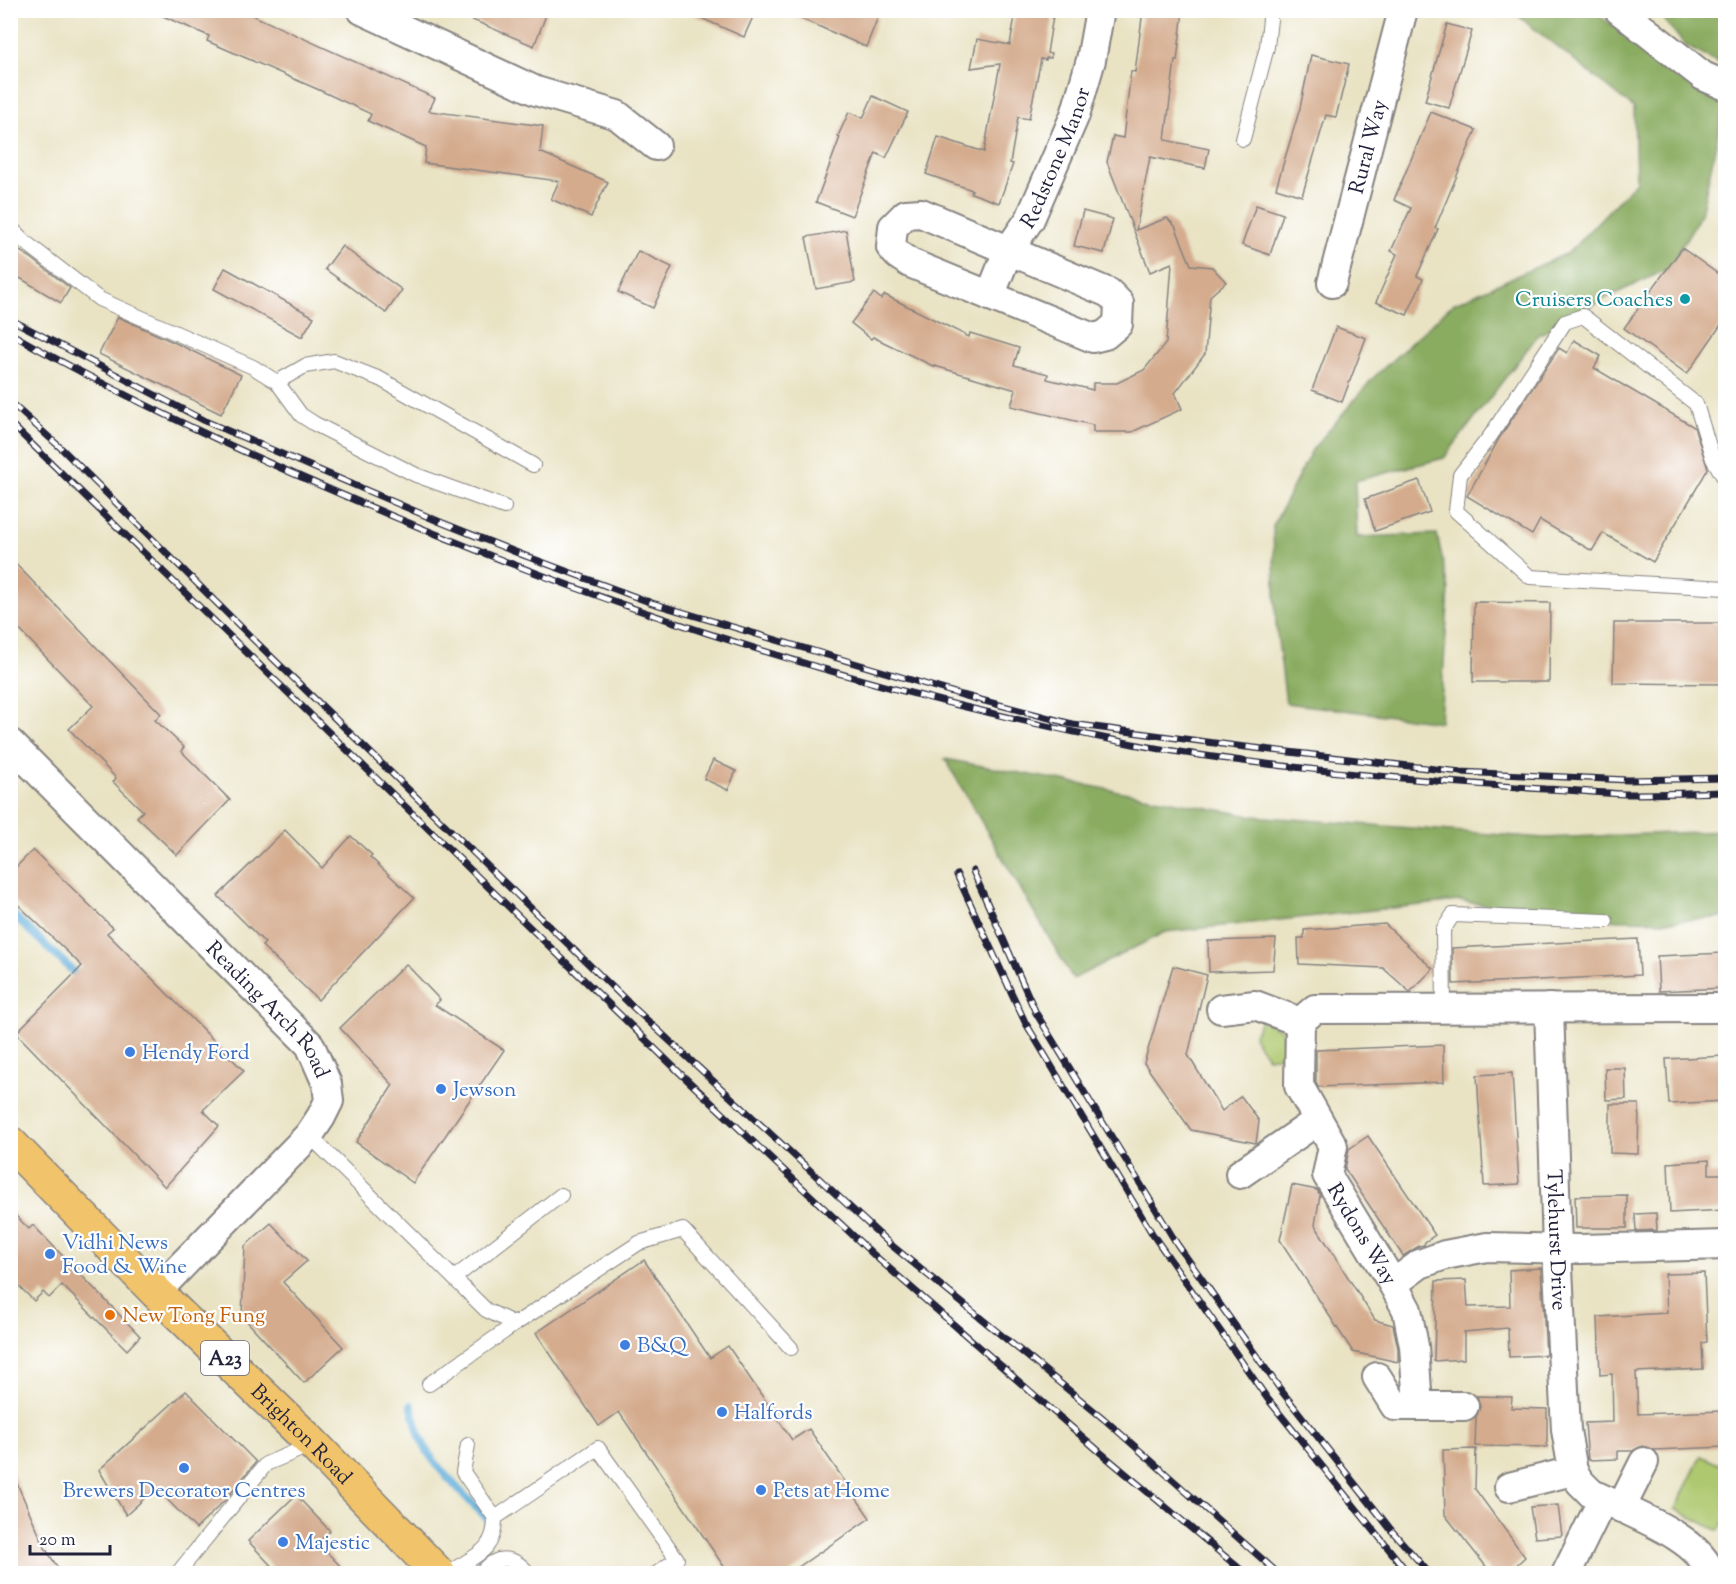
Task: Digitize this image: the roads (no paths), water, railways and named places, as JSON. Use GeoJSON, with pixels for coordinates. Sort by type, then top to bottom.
{"type":"FeatureCollection","features":[{"type":"Feature","properties":{"kind":"main road","name":"Brighton Road"},"geometry":{"type":"LineString","coordinates":[[10,1143],[156,1292],[313,1444],[439,1574]]}},
{"type":"Feature","properties":{"kind":"street"},"geometry":{"type":"LineString","coordinates":[[362,10],[536,91],[617,115],[656,146]]}},
{"type":"Feature","properties":{"kind":"street","name":"Redstone Manor"},"geometry":{"type":"LineString","coordinates":[[990,296],[1008,251],[1030,219],[1075,115],[1091,60],[1100,10]]}},
{"type":"Feature","properties":{"kind":"street","name":"Rural Way"},"geometry":{"type":"LineString","coordinates":[[1332,283],[1403,10]]}},
{"type":"Feature","properties":{"kind":"street"},"geometry":{"type":"LineString","coordinates":[[1619,10],[1703,76],[1725,86]]}},
{"type":"Feature","properties":{"kind":"street"},"geometry":{"type":"LineString","coordinates":[[921,213],[942,220],[1008,251],[1109,293],[1119,303],[1118,324],[1105,335],[1093,338],[990,296],[910,263],[898,255],[891,247],[893,227],[906,214],[921,213]]}},
{"type":"Feature","properties":{"kind":"street","name":"Reading Arch Road"},"geometry":{"type":"LineString","coordinates":[[10,743],[310,1046],[327,1084],[329,1101],[309,1135],[156,1292]]}},
{"type":"Feature","properties":{"kind":"street"},"geometry":{"type":"LineString","coordinates":[[1221,1008],[1255,1005],[1300,1022],[1315,1009],[1725,1008]]}},
{"type":"Feature","properties":{"kind":"street","name":"Tylehurst Drive"},"geometry":{"type":"LineString","coordinates":[[1549,1008],[1566,1430],[1573,1471]]}},
{"type":"Feature","properties":{"kind":"street","name":"Rydons Way"},"geometry":{"type":"LineString","coordinates":[[1300,1022],[1299,1086],[1333,1146],[1327,1175],[1393,1284],[1420,1264],[1445,1255],[1487,1247],[1725,1245]]}},
{"type":"Feature","properties":{"kind":"street"},"geometry":{"type":"LineString","coordinates":[[1240,1174],[1317,1121]]}},
{"type":"Feature","properties":{"kind":"street"},"geometry":{"type":"LineString","coordinates":[[1393,1284],[1407,1310],[1414,1346],[1418,1406]]}},
{"type":"Feature","properties":{"kind":"street"},"geometry":{"type":"LineString","coordinates":[[1377,1377],[1395,1406],[1464,1406]]}},
{"type":"Feature","properties":{"kind":"street"},"geometry":{"type":"LineString","coordinates":[[1566,1574],[1612,1503],[1644,1462]]}},
{"type":"Feature","properties":{"kind":"street"},"geometry":{"type":"LineString","coordinates":[[1509,1487],[1573,1471],[1591,1493],[1685,1540],[1708,1563],[1711,1574]]}},
{"type":"Feature","properties":{"kind":"lane"},"geometry":{"type":"LineString","coordinates":[[1243,139],[1267,48],[1271,10]]}},
{"type":"Feature","properties":{"kind":"lane"},"geometry":{"type":"LineString","coordinates":[[10,226],[25,242],[99,298],[253,367],[277,382],[301,415],[315,424],[416,475],[504,507]]}},
{"type":"Feature","properties":{"kind":"lane"},"geometry":{"type":"LineString","coordinates":[[1725,481],[1713,459],[1696,404],[1583,316],[1565,322],[1491,435],[1460,475],[1456,511],[1530,577],[1725,588]]}},
{"type":"Feature","properties":{"kind":"lane"},"geometry":{"type":"LineString","coordinates":[[277,382],[305,366],[334,361],[380,379],[533,465]]}},
{"type":"Feature","properties":{"kind":"lane"},"geometry":{"type":"LineString","coordinates":[[1444,1008],[1443,930],[1453,915],[1606,921]]}},
{"type":"Feature","properties":{"kind":"lane"},"geometry":{"type":"LineString","coordinates":[[309,1135],[486,1310],[514,1324]]}},
{"type":"Feature","properties":{"kind":"lane"},"geometry":{"type":"LineString","coordinates":[[453,1278],[561,1195]]}},
{"type":"Feature","properties":{"kind":"lane"},"geometry":{"type":"LineString","coordinates":[[429,1384],[514,1324],[639,1243],[683,1230],[791,1348]]}},
{"type":"Feature","properties":{"kind":"lane"},"geometry":{"type":"LineString","coordinates":[[177,1574],[266,1464],[313,1444]]}},
{"type":"Feature","properties":{"kind":"lane"},"geometry":{"type":"LineString","coordinates":[[447,1574],[487,1549],[492,1538],[495,1518],[463,1472],[468,1445]]}},
{"type":"Feature","properties":{"kind":"lane"},"geometry":{"type":"LineString","coordinates":[[495,1518],[598,1448],[676,1559],[656,1574]]}},
{"type":"Feature","properties":{"kind":"lane"},"geometry":{"type":"LineString","coordinates":[[481,1574],[495,1560],[507,1560],[521,1563],[530,1574]]}},
{"type":"Feature","properties":{"kind":"waterway"},"geometry":{"type":"LineString","coordinates":[[10,912],[75,973]]}},
{"type":"Feature","properties":{"kind":"waterway"},"geometry":{"type":"LineString","coordinates":[[411,1405],[420,1437],[435,1462],[453,1484],[491,1522]]}},
{"type":"Feature","properties":{"kind":"railway"},"geometry":{"type":"LineString","coordinates":[[10,319],[205,421],[523,555],[652,603],[962,695],[1072,724],[1461,772],[1628,780],[1726,778]]}},
{"type":"Feature","properties":{"kind":"railway"},"geometry":{"type":"LineString","coordinates":[[10,333],[111,388],[215,438],[426,530],[512,564],[686,626],[774,654],[952,704],[1161,749],[1356,774],[1606,793],[1726,792]]}},
{"type":"Feature","properties":{"kind":"railway"},"geometry":{"type":"LineString","coordinates":[[10,402],[62,449],[253,639],[634,1008],[890,1244],[1104,1419],[1279,1574]]}},
{"type":"Feature","properties":{"kind":"railway"},"geometry":{"type":"LineString","coordinates":[[10,423],[681,1074],[875,1256],[1101,1453],[1246,1574]]}},
{"type":"Feature","properties":{"kind":"railway"},"geometry":{"type":"LineString","coordinates":[[973,871],[1036,1013],[1177,1244],[1280,1389],[1392,1531],[1430,1574]]}},
{"type":"Feature","properties":{"kind":"railway"},"geometry":{"type":"LineString","coordinates":[[957,875],[1025,1022],[1153,1235],[1267,1398],[1409,1574]]}},
{"type":"Feature","properties":{"kind":"place","name":"Cruisers Coaches"},"geometry":{"type":"Point","coordinates":[1685,299]}},
{"type":"Feature","properties":{"kind":"place","name":"Hendy Ford"},"geometry":{"type":"Point","coordinates":[130,1052]}},
{"type":"Feature","properties":{"kind":"place","name":"Jewson"},"geometry":{"type":"Point","coordinates":[441,1089]}},
{"type":"Feature","properties":{"kind":"place","name":"Vidhi News Food & Wine"},"geometry":{"type":"Point","coordinates":[50,1254]}},
{"type":"Feature","properties":{"kind":"place","name":"New Tong Fung"},"geometry":{"type":"Point","coordinates":[110,1315]}},
{"type":"Feature","properties":{"kind":"place","name":"B&Q"},"geometry":{"type":"Point","coordinates":[625,1345]}},
{"type":"Feature","properties":{"kind":"place","name":"Halfords"},"geometry":{"type":"Point","coordinates":[722,1412]}},
{"type":"Feature","properties":{"kind":"place","name":"Brewers Decorator Centres"},"geometry":{"type":"Point","coordinates":[184,1468]}},
{"type":"Feature","properties":{"kind":"place","name":"Pets at Home"},"geometry":{"type":"Point","coordinates":[761,1490]}},
{"type":"Feature","properties":{"kind":"place","name":"Majestic"},"geometry":{"type":"Point","coordinates":[283,1542]}}]}
